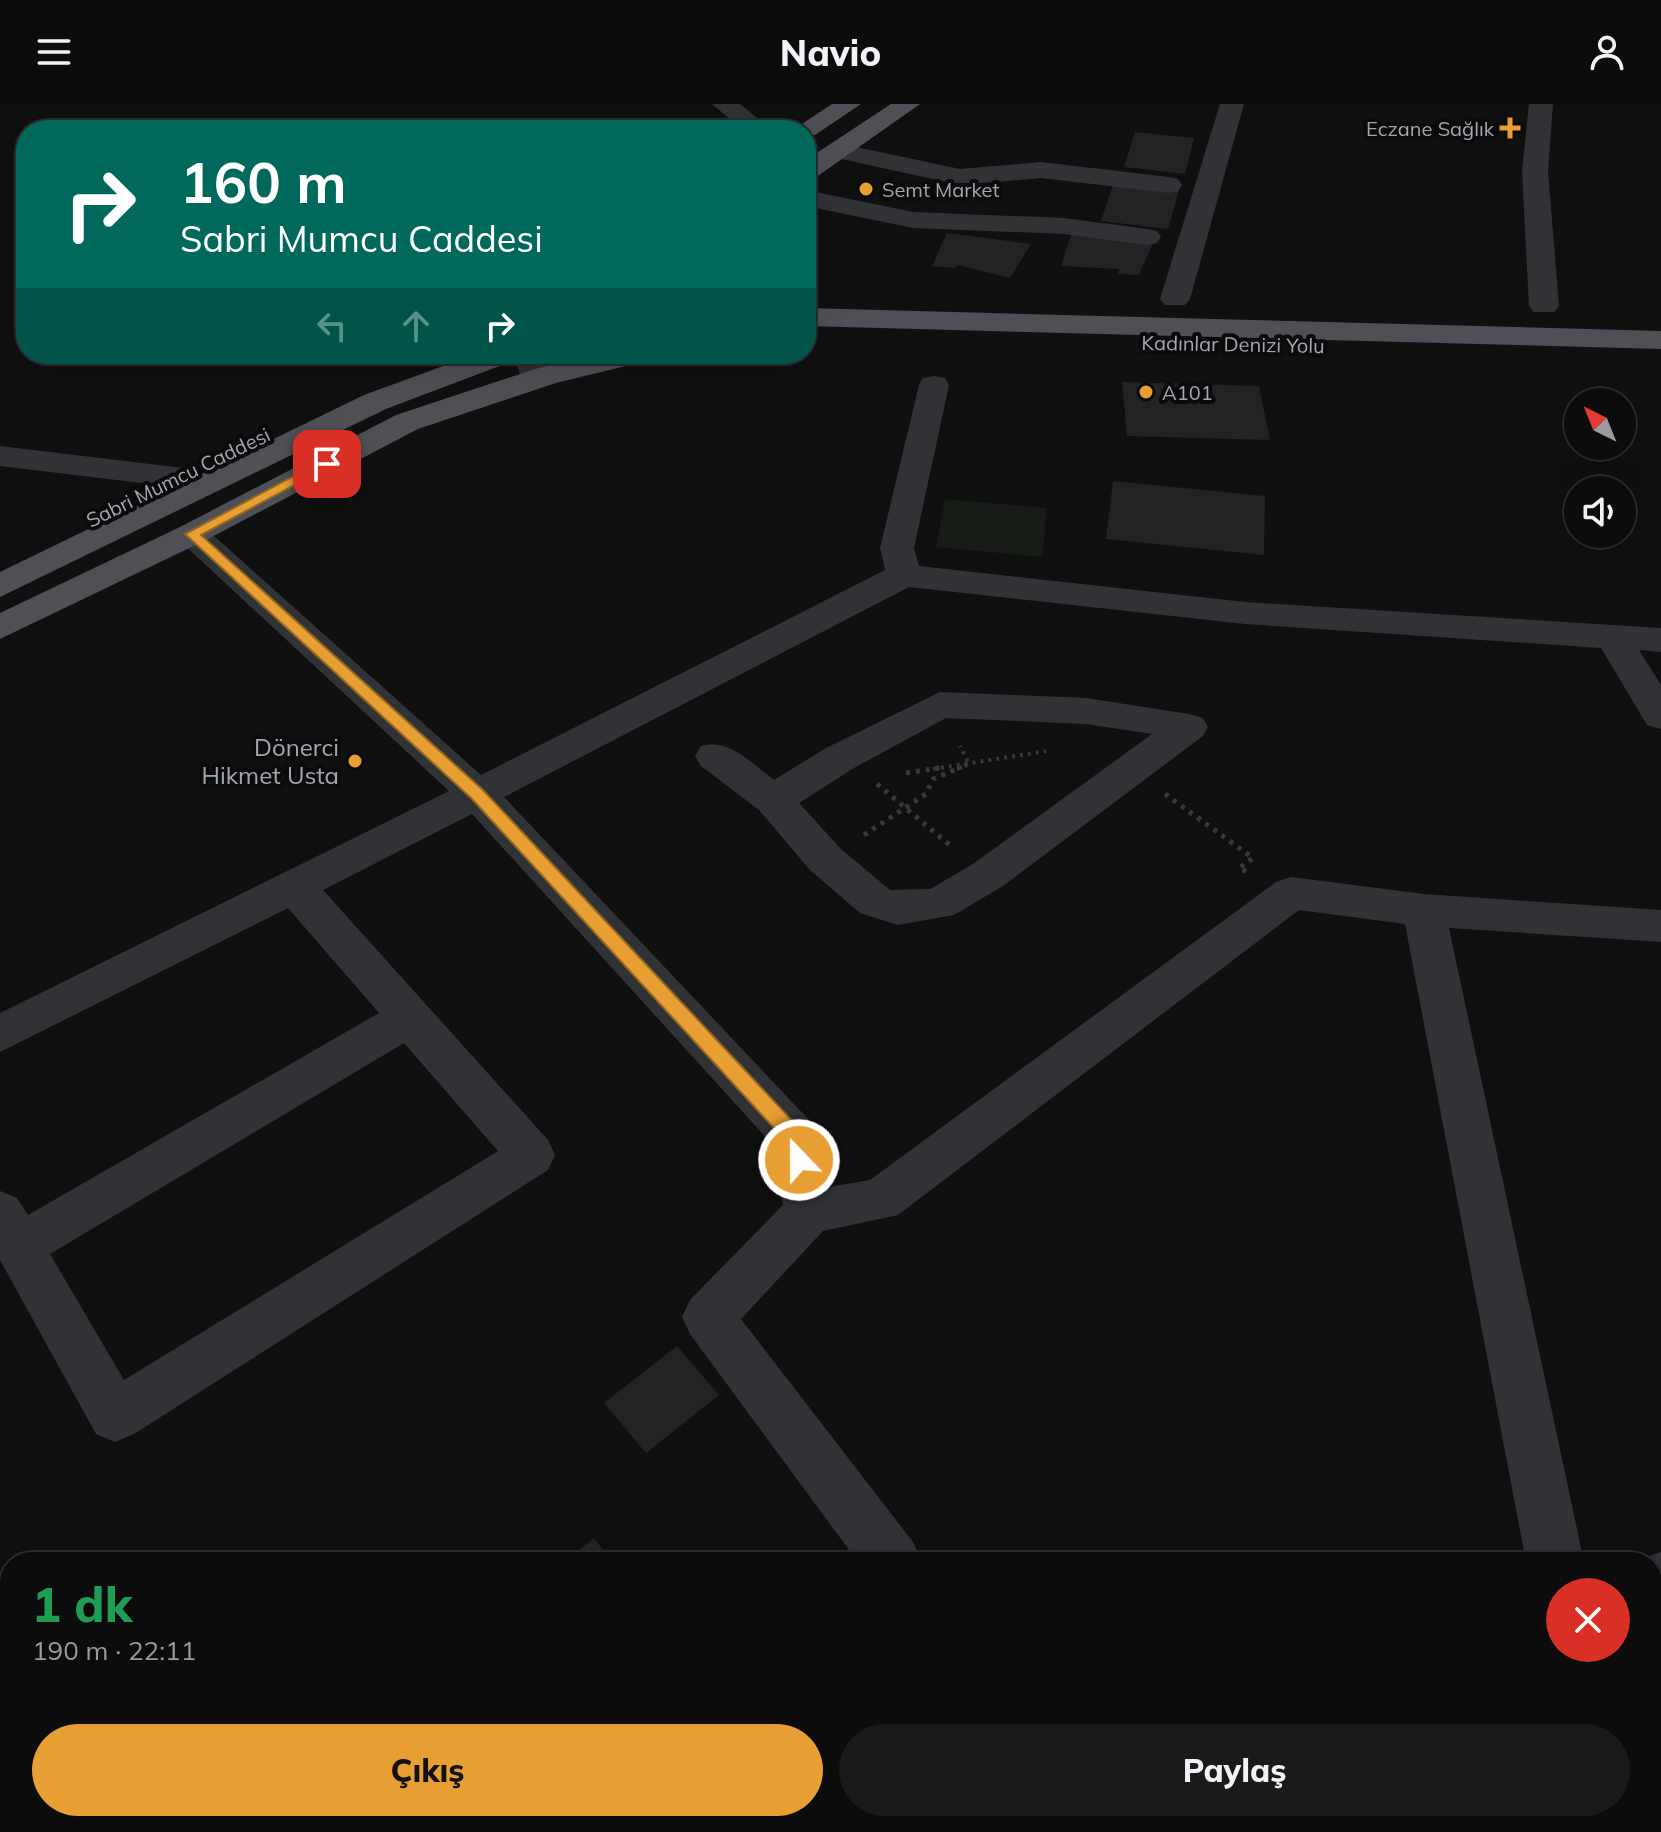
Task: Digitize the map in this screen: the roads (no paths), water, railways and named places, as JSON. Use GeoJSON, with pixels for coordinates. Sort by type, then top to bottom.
{"type":"FeatureCollection","features":[{"type":"Feature","properties":{"kind":"main road"},"geometry":{"type":"LineString","coordinates":[[816,124],[849,104]]}},
{"type":"Feature","properties":{"kind":"main road"},"geometry":{"type":"LineString","coordinates":[[816,165],[908,104]]}},
{"type":"Feature","properties":{"kind":"main road"},"geometry":{"type":"LineString","coordinates":[[816,291],[1095,297]]}},
{"type":"Feature","properties":{"kind":"main road","name":"Kadınlar Denizi Yolu"},"geometry":{"type":"LineString","coordinates":[[1143,298],[1206,299]]}},
{"type":"Feature","properties":{"kind":"main road"},"geometry":{"type":"LineString","coordinates":[[816,305],[1661,324]]}},
{"type":"Feature","properties":{"kind":"main road"},"geometry":{"type":"LineString","coordinates":[[1514,305],[1574,307]]}},
{"type":"Feature","properties":{"kind":"main road"},"geometry":{"type":"LineString","coordinates":[[816,317],[1661,340]]}},
{"type":"Feature","properties":{"kind":"main road","name":"Kadınlar Denizi Yolu"},"geometry":{"type":"LineString","coordinates":[[816,337],[1661,353]]}},
{"type":"Feature","properties":{"kind":"main road","name":"Sabri Mumcu Caddesi"},"geometry":{"type":"LineString","coordinates":[[0,563],[183,478],[317,407],[420,364]]}},
{"type":"Feature","properties":{"kind":"main road"},"geometry":{"type":"LineString","coordinates":[[0,586],[375,402],[494,364]]}},
{"type":"Feature","properties":{"kind":"main road"},"geometry":{"type":"LineString","coordinates":[[0,603],[202,508],[348,430],[499,364]]}},
{"type":"Feature","properties":{"kind":"main road"},"geometry":{"type":"LineString","coordinates":[[0,627],[192,534],[407,422],[546,376],[596,364]]}},
{"type":"Feature","properties":{"kind":"street"},"geometry":{"type":"LineString","coordinates":[[724,104],[746,120]]}},
{"type":"Feature","properties":{"kind":"street"},"geometry":{"type":"LineString","coordinates":[[1175,299],[1232,104]]}},
{"type":"Feature","properties":{"kind":"street"},"geometry":{"type":"LineString","coordinates":[[1541,104],[1535,171],[1544,306]]}},
{"type":"Feature","properties":{"kind":"street"},"geometry":{"type":"LineString","coordinates":[[837,151],[960,177],[1041,170],[1169,185]]}},
{"type":"Feature","properties":{"kind":"street"},"geometry":{"type":"LineString","coordinates":[[816,200],[913,220],[1064,226],[1147,237]]}},
{"type":"Feature","properties":{"kind":"street"},"geometry":{"type":"LineString","coordinates":[[904,575],[897,548],[934,385]]}},
{"type":"Feature","properties":{"kind":"street"},"geometry":{"type":"LineString","coordinates":[[0,456],[183,478]]}},
{"type":"Feature","properties":{"kind":"street"},"geometry":{"type":"LineString","coordinates":[[192,534],[477,794],[793,1135],[809,1212]]}},
{"type":"Feature","properties":{"kind":"street"},"geometry":{"type":"LineString","coordinates":[[0,1034],[904,575],[1245,613],[1661,640]]}},
{"type":"Feature","properties":{"kind":"street"},"geometry":{"type":"LineString","coordinates":[[1612,636],[1661,716]]}},
{"type":"Feature","properties":{"kind":"street"},"geometry":{"type":"LineString","coordinates":[[715,756],[773,800],[825,859],[875,902],[898,909],[939,904],[988,875],[1189,727],[1086,711],[940,705],[840,758],[773,800]]}},
{"type":"Feature","properties":{"kind":"street"},"geometry":{"type":"LineString","coordinates":[[294,886],[410,1017],[531,1155],[115,1416],[10,1230],[410,1017]]}},
{"type":"Feature","properties":{"kind":"street"},"geometry":{"type":"LineString","coordinates":[[885,1552],[708,1317],[809,1212],[881,1200],[1291,893],[1424,910],[1661,926]]}},
{"type":"Feature","properties":{"kind":"street"},"geometry":{"type":"LineString","coordinates":[[1424,910],[1553,1552]]}},
{"type":"Feature","properties":{"kind":"place","name":"Eczane Sağlık"},"geometry":{"type":"Point","coordinates":[1510,128]}},
{"type":"Feature","properties":{"kind":"place","name":"Semt Market"},"geometry":{"type":"Point","coordinates":[866,189]}},
{"type":"Feature","properties":{"kind":"place","name":"A101"},"geometry":{"type":"Point","coordinates":[1146,392]}},
{"type":"Feature","properties":{"kind":"place","name":"Dönerci Hikmet Usta"},"geometry":{"type":"Point","coordinates":[355,761]}}]}
